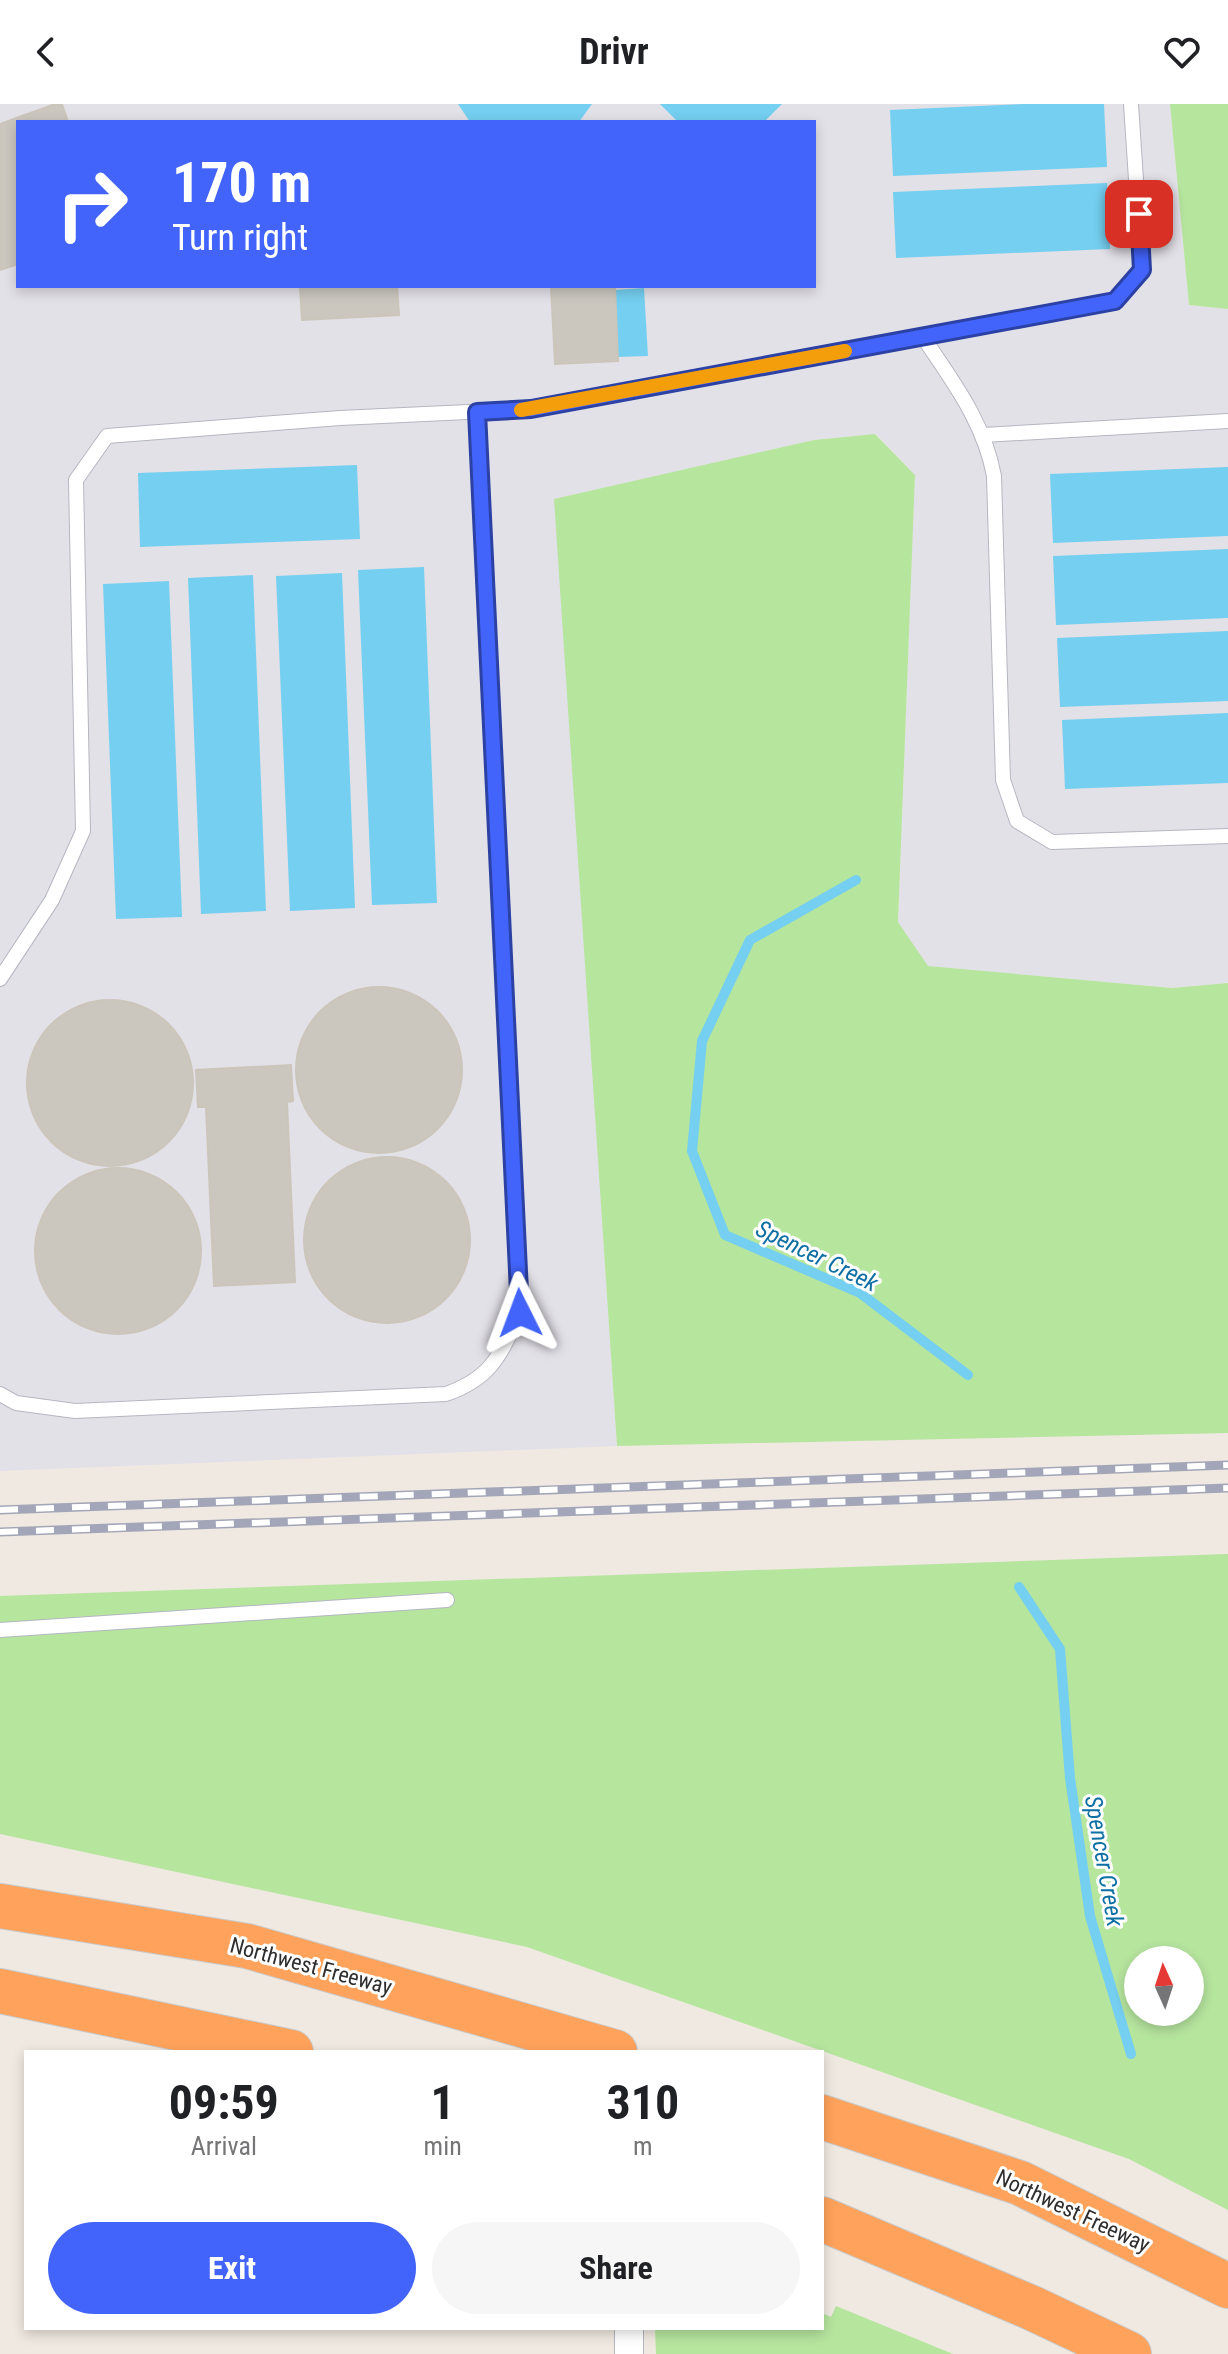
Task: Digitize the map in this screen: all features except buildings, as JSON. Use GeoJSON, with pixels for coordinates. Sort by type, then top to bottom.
{"type":"FeatureCollection","features":[{"type":"Feature","properties":{"kind":"highway","name":"Northwest Freeway"},"geometry":{"type":"LineString","coordinates":[[0,1906],[247,1946],[608,2050]]}},
{"type":"Feature","properties":{"kind":"highway"},"geometry":{"type":"LineString","coordinates":[[0,1991],[281,2050]]}},
{"type":"Feature","properties":{"kind":"highway","name":"Northwest Freeway"},"geometry":{"type":"LineString","coordinates":[[824,2118],[1020,2183],[1228,2286]]}},
{"type":"Feature","properties":{"kind":"highway"},"geometry":{"type":"LineString","coordinates":[[824,2220],[1032,2308],[1129,2354]]}},
{"type":"Feature","properties":{"kind":"street"},"geometry":{"type":"LineString","coordinates":[[629,2330],[629,2354]]}},
{"type":"Feature","properties":{"kind":"lane"},"geometry":{"type":"LineString","coordinates":[[0,979],[52,900],[83,831],[76,480],[107,436],[340,418],[531,409],[1115,301],[1142,270],[1131,104]]}},
{"type":"Feature","properties":{"kind":"lane"},"geometry":{"type":"LineString","coordinates":[[923,337],[974,412],[994,476],[1003,780],[1017,821],[1052,842],[1228,836]]}},
{"type":"Feature","properties":{"kind":"lane"},"geometry":{"type":"LineString","coordinates":[[0,1394],[16,1403],[75,1411],[446,1394],[471,1385],[497,1362],[520,1313],[477,412]]}},
{"type":"Feature","properties":{"kind":"lane"},"geometry":{"type":"LineString","coordinates":[[983,435],[1228,421]]}},
{"type":"Feature","properties":{"kind":"lane"},"geometry":{"type":"LineString","coordinates":[[0,1630],[447,1600]]}},
{"type":"Feature","properties":{"kind":"shaded area"},"geometry":{"type":"Polygon","coordinates":[[[0,104],[1170,104],[1189,305],[1228,309],[1228,983],[1172,988],[927,966],[898,922],[915,475],[876,434],[814,440],[555,499],[617,1446],[0,1471],[0,104]]]}},
{"type":"Feature","properties":{"kind":"green space"},"geometry":{"type":"Polygon","coordinates":[[[1170,104],[1228,104],[1228,309],[1189,305],[1170,104]]]}},
{"type":"Feature","properties":{"kind":"green space"},"geometry":{"type":"Polygon","coordinates":[[[875,434],[915,475],[898,922],[928,966],[1172,988],[1228,983],[1228,1433],[617,1446],[554,499],[814,440],[875,434]]]}},
{"type":"Feature","properties":{"kind":"green space"},"geometry":{"type":"Polygon","coordinates":[[[1228,1554],[1228,2210],[1129,2159],[527,1947],[0,1834],[0,1596],[1228,1554]]]}},
{"type":"Feature","properties":{"kind":"green space"},"geometry":{"type":"Polygon","coordinates":[[[836,2306],[953,2354],[656,2354],[655,2330],[824,2330],[824,2314],[831,2317],[836,2306]]]}},
{"type":"Feature","properties":{"kind":"water"},"geometry":{"type":"Polygon","coordinates":[[[458,104],[592,104],[580,120],[469,120],[458,104]]]}},
{"type":"Feature","properties":{"kind":"water"},"geometry":{"type":"Polygon","coordinates":[[[660,104],[782,104],[766,120],[676,120],[660,104]]]}},
{"type":"Feature","properties":{"kind":"water"},"geometry":{"type":"Polygon","coordinates":[[[1104,104],[1107,167],[893,176],[890,110],[1104,104]]]}},
{"type":"Feature","properties":{"kind":"water"},"geometry":{"type":"Polygon","coordinates":[[[1107,183],[1110,249],[896,258],[893,192],[1107,183]]]}},
{"type":"Feature","properties":{"kind":"water"},"geometry":{"type":"Polygon","coordinates":[[[644,288],[648,356],[618,357],[615,290],[644,288]]]}},
{"type":"Feature","properties":{"kind":"water"},"geometry":{"type":"Polygon","coordinates":[[[357,465],[360,539],[140,547],[138,473],[357,465]]]}},
{"type":"Feature","properties":{"kind":"water"},"geometry":{"type":"Polygon","coordinates":[[[1228,467],[1228,536],[1053,543],[1050,474],[1228,467]]]}},
{"type":"Feature","properties":{"kind":"water"},"geometry":{"type":"Polygon","coordinates":[[[1228,549],[1228,618],[1056,625],[1053,556],[1228,549]]]}},
{"type":"Feature","properties":{"kind":"water"},"geometry":{"type":"Polygon","coordinates":[[[424,567],[437,903],[372,905],[358,570],[424,567]]]}},
{"type":"Feature","properties":{"kind":"water"},"geometry":{"type":"Polygon","coordinates":[[[342,573],[355,908],[290,911],[276,576],[342,573]]]}},
{"type":"Feature","properties":{"kind":"water"},"geometry":{"type":"Polygon","coordinates":[[[253,575],[266,911],[201,914],[188,578],[253,575]]]}},
{"type":"Feature","properties":{"kind":"water"},"geometry":{"type":"Polygon","coordinates":[[[169,581],[182,917],[116,919],[103,584],[169,581]]]}},
{"type":"Feature","properties":{"kind":"water"},"geometry":{"type":"Polygon","coordinates":[[[1228,631],[1228,701],[1060,707],[1057,638],[1228,631]]]}},
{"type":"Feature","properties":{"kind":"water"},"geometry":{"type":"Polygon","coordinates":[[[1228,713],[1228,783],[1065,789],[1062,720],[1228,713]]]}},
{"type":"Feature","properties":{"kind":"waterway","name":"Spencer Creek"},"geometry":{"type":"LineString","coordinates":[[856,880],[750,940],[702,1041],[692,1151],[725,1235],[860,1293],[968,1375]]}},
{"type":"Feature","properties":{"kind":"waterway","name":"Spencer Creek"},"geometry":{"type":"LineString","coordinates":[[1019,1587],[1060,1649],[1070,1778],[1090,1916],[1131,2054]]}},
{"type":"Feature","properties":{"kind":"railway"},"geometry":{"type":"LineString","coordinates":[[0,1510],[1228,1465]]}},
{"type":"Feature","properties":{"kind":"railway"},"geometry":{"type":"LineString","coordinates":[[0,1532],[1228,1488]]}},
{"type":"Feature","properties":{"kind":"slow traffic"},"geometry":{"type":"LineString","coordinates":[[521,410],[845,351]]}},
{"type":"Feature","properties":{"kind":"route"},"geometry":{"type":"LineString","coordinates":[[520,1313],[477,412],[531,409],[1115,301],[1142,270],[1139,214]]}}]}
